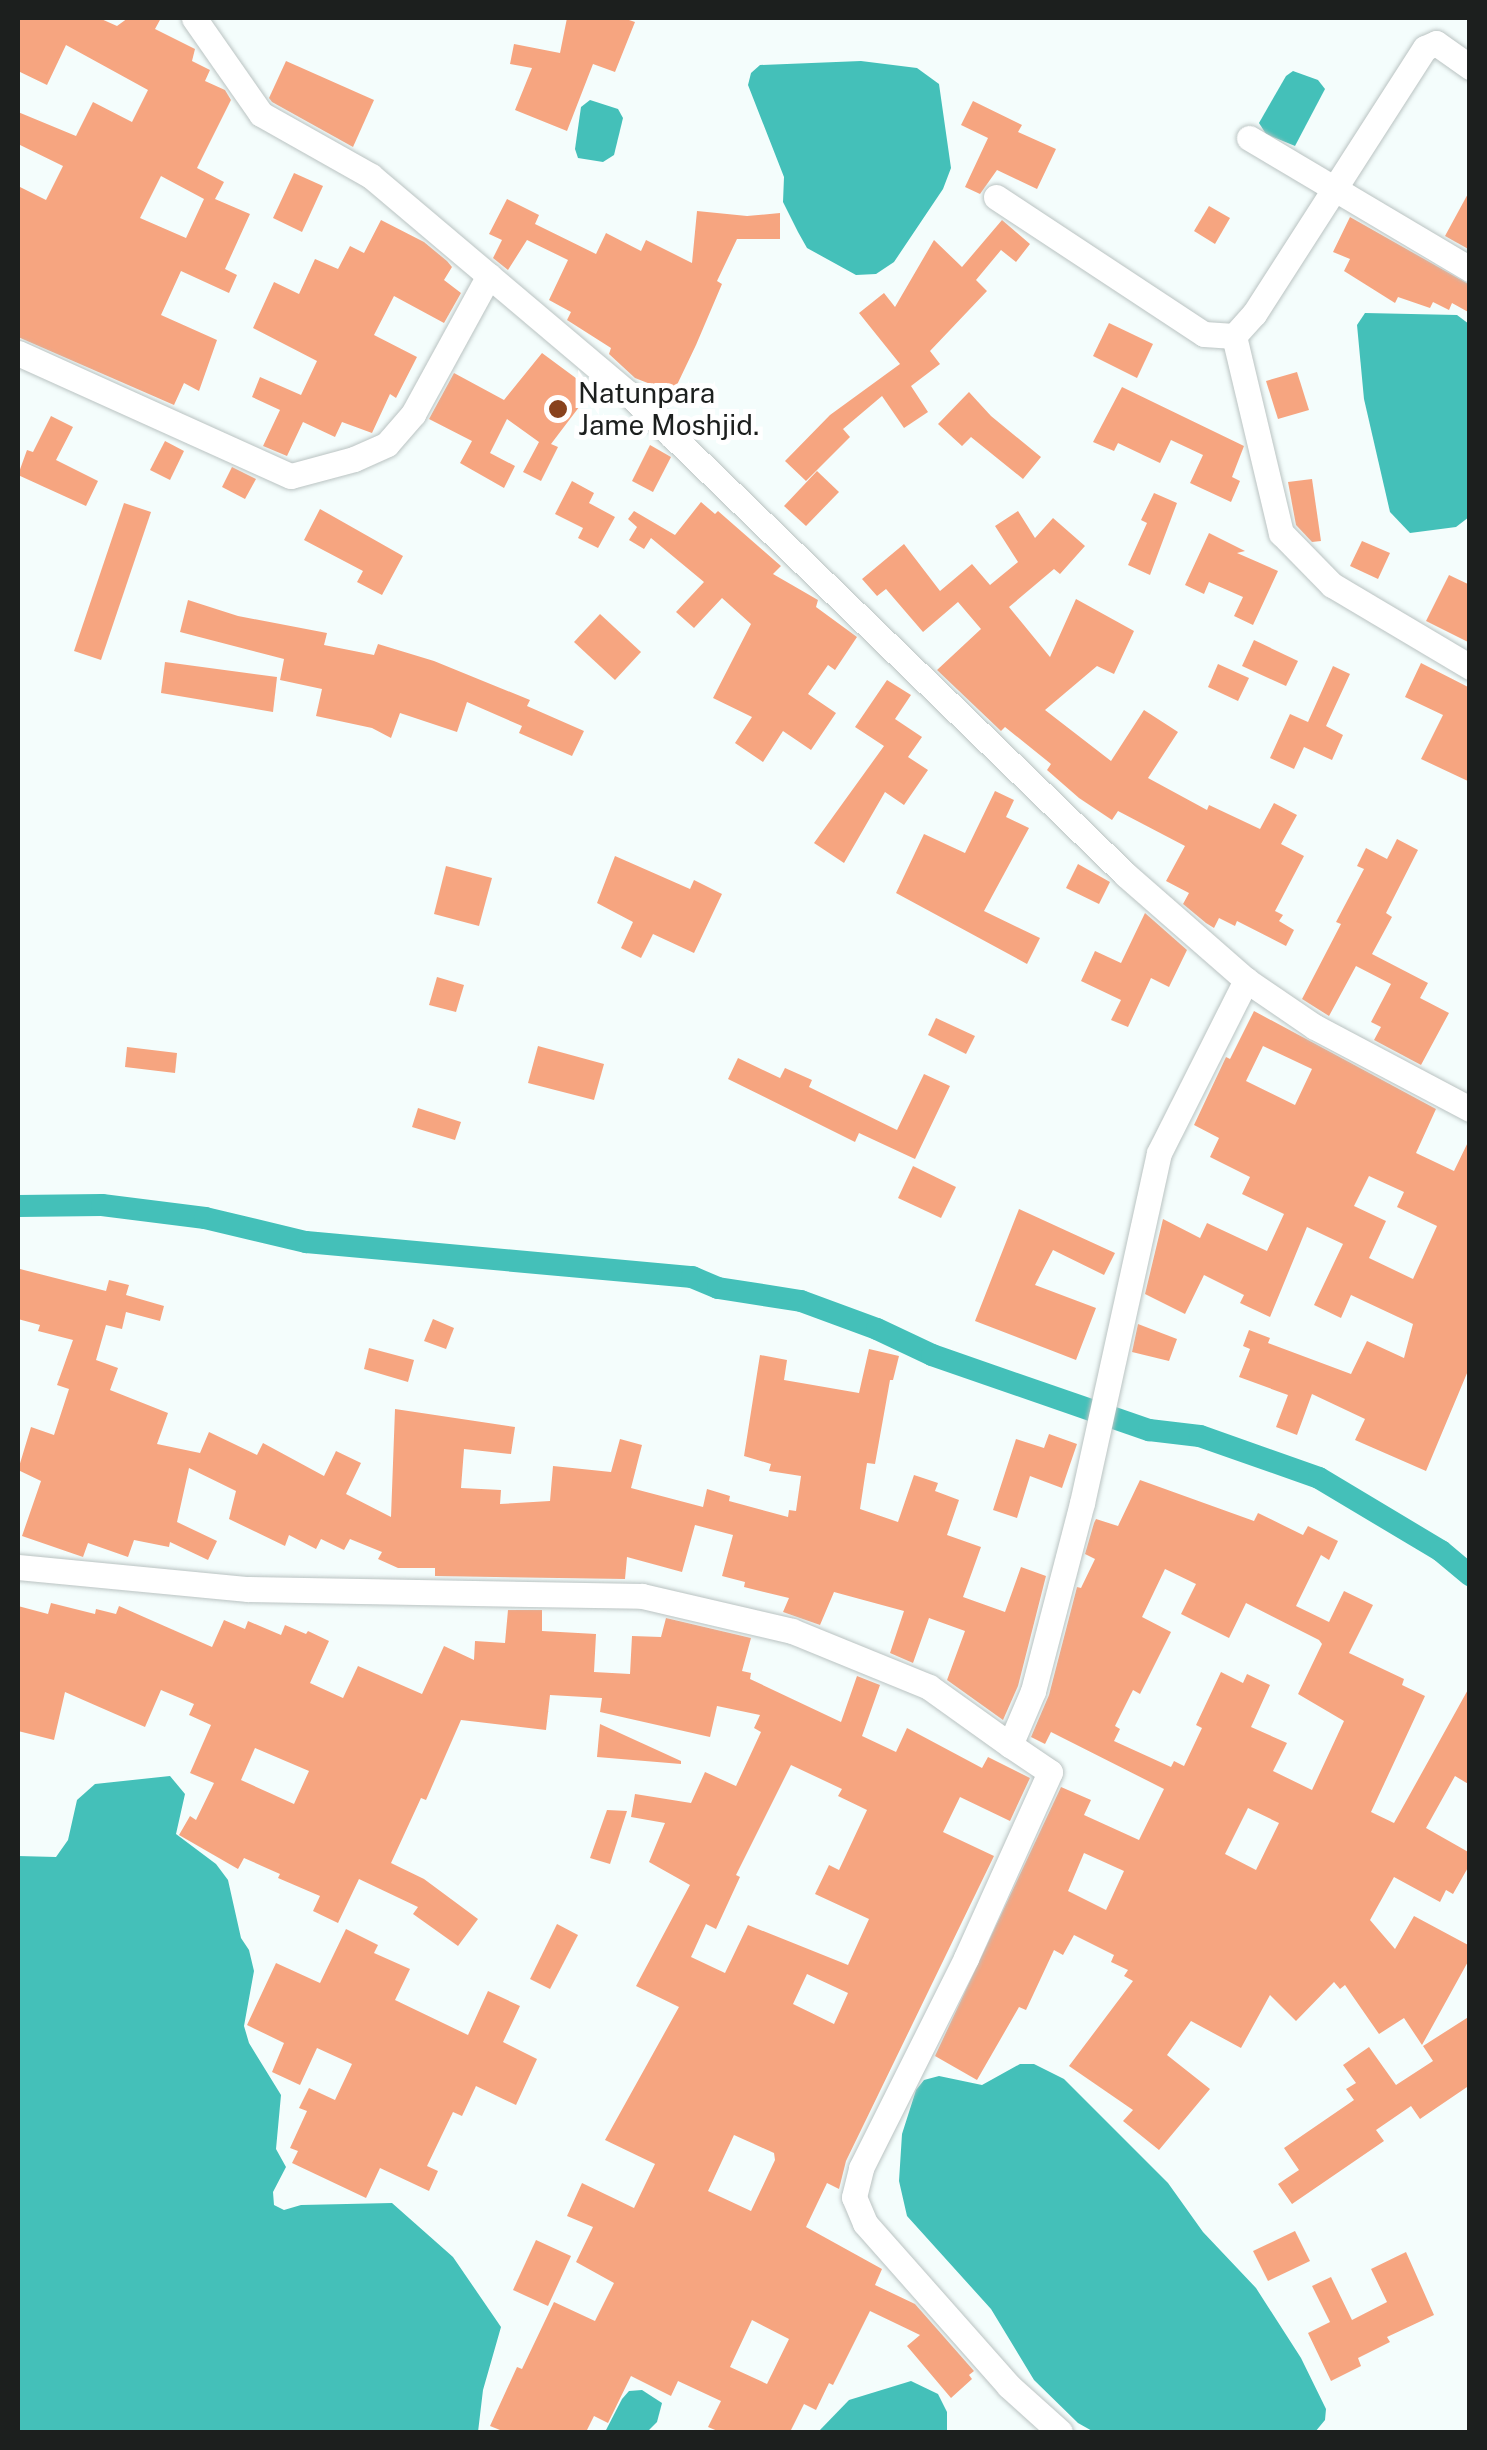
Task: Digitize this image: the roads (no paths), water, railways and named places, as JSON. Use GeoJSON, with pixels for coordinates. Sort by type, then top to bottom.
{"type":"FeatureCollection","features":[{"type":"Feature","properties":{"kind":"street"},"geometry":{"type":"LineString","coordinates":[[194,18],[261,114],[371,176],[628,393],[1126,876],[1246,980],[1315,1028],[1470,1110]]}},
{"type":"Feature","properties":{"kind":"street"},"geometry":{"type":"LineString","coordinates":[[1234,336],[1254,314],[1424,48],[1436,43],[1470,68]]}},
{"type":"Feature","properties":{"kind":"street"},"geometry":{"type":"LineString","coordinates":[[1248,138],[1470,269]]}},
{"type":"Feature","properties":{"kind":"street"},"geometry":{"type":"LineString","coordinates":[[996,197],[1204,334],[1234,336]]}},
{"type":"Feature","properties":{"kind":"street"},"geometry":{"type":"LineString","coordinates":[[18,354],[292,476],[387,444],[413,414],[489,275]]}},
{"type":"Feature","properties":{"kind":"street"},"geometry":{"type":"LineString","coordinates":[[1234,336],[1281,533],[1332,585],[1470,667]]}},
{"type":"Feature","properties":{"kind":"street"},"geometry":{"type":"LineString","coordinates":[[1010,1745],[1033,1691],[1082,1503],[1159,1153],[1246,980]]}},
{"type":"Feature","properties":{"kind":"street"},"geometry":{"type":"LineString","coordinates":[[18,1566],[248,1589],[496,1597],[642,1596],[792,1631],[928,1688],[1050,1772],[966,1958],[861,2168],[854,2197],[865,2223],[1008,2386],[1060,2432]]}},
{"type":"Feature","properties":{"kind":"water"},"geometry":{"type":"Polygon","coordinates":[[[861,61],[917,68],[939,84],[951,168],[943,189],[894,262],[876,274],[856,275],[807,248],[783,202],[784,177],[748,85],[751,73],[760,65],[861,61]]]}},
{"type":"Feature","properties":{"kind":"water"},"geometry":{"type":"Polygon","coordinates":[[[1293,71],[1318,80],[1325,89],[1295,146],[1266,134],[1259,123],[1286,76],[1293,71]]]}},
{"type":"Feature","properties":{"kind":"water"},"geometry":{"type":"Polygon","coordinates":[[[590,100],[618,109],[623,118],[614,155],[603,162],[578,158],[575,149],[581,107],[590,100]]]}},
{"type":"Feature","properties":{"kind":"water"},"geometry":{"type":"Polygon","coordinates":[[[1365,313],[1457,315],[1469,324],[1469,517],[1456,527],[1410,533],[1390,512],[1364,399],[1357,325],[1365,313]]]}},
{"type":"Feature","properties":{"kind":"water"},"geometry":{"type":"Polygon","coordinates":[[[170,1776],[185,1794],[176,1834],[216,1864],[228,1880],[241,1938],[249,1950],[254,1971],[244,2026],[249,2043],[281,2095],[276,2149],[286,2167],[273,2192],[274,2205],[284,2210],[301,2205],[392,2203],[453,2257],[501,2327],[483,2390],[478,2432],[18,2432],[18,1856],[56,1857],[68,1840],[77,1800],[95,1784],[170,1776]]]}},
{"type":"Feature","properties":{"kind":"water"},"geometry":{"type":"Polygon","coordinates":[[[1020,2064],[1034,2064],[1064,2079],[1168,2183],[1203,2232],[1256,2288],[1301,2358],[1326,2409],[1325,2420],[1315,2432],[1094,2432],[1078,2423],[1034,2380],[991,2309],[907,2216],[899,2181],[902,2134],[916,2090],[924,2080],[939,2076],[982,2085],[1020,2064]]]}},
{"type":"Feature","properties":{"kind":"water"},"geometry":{"type":"Polygon","coordinates":[[[911,2381],[938,2394],[947,2412],[947,2432],[818,2432],[849,2400],[911,2381]]]}},
{"type":"Feature","properties":{"kind":"water"},"geometry":{"type":"Polygon","coordinates":[[[642,2390],[662,2403],[657,2422],[647,2432],[605,2432],[629,2391],[642,2390]]]}},
{"type":"Feature","properties":{"kind":"waterway"},"geometry":{"type":"LineString","coordinates":[[18,1206],[102,1205],[205,1218],[306,1242],[692,1277],[718,1288],[801,1301],[877,1329],[932,1355],[1149,1430],[1200,1436],[1319,1478],[1441,1551],[1470,1575]]}},
{"type":"Feature","properties":{"kind":"place","name":"Natunpara Jame Moshjid."},"geometry":{"type":"Point","coordinates":[558,409]}}]}
